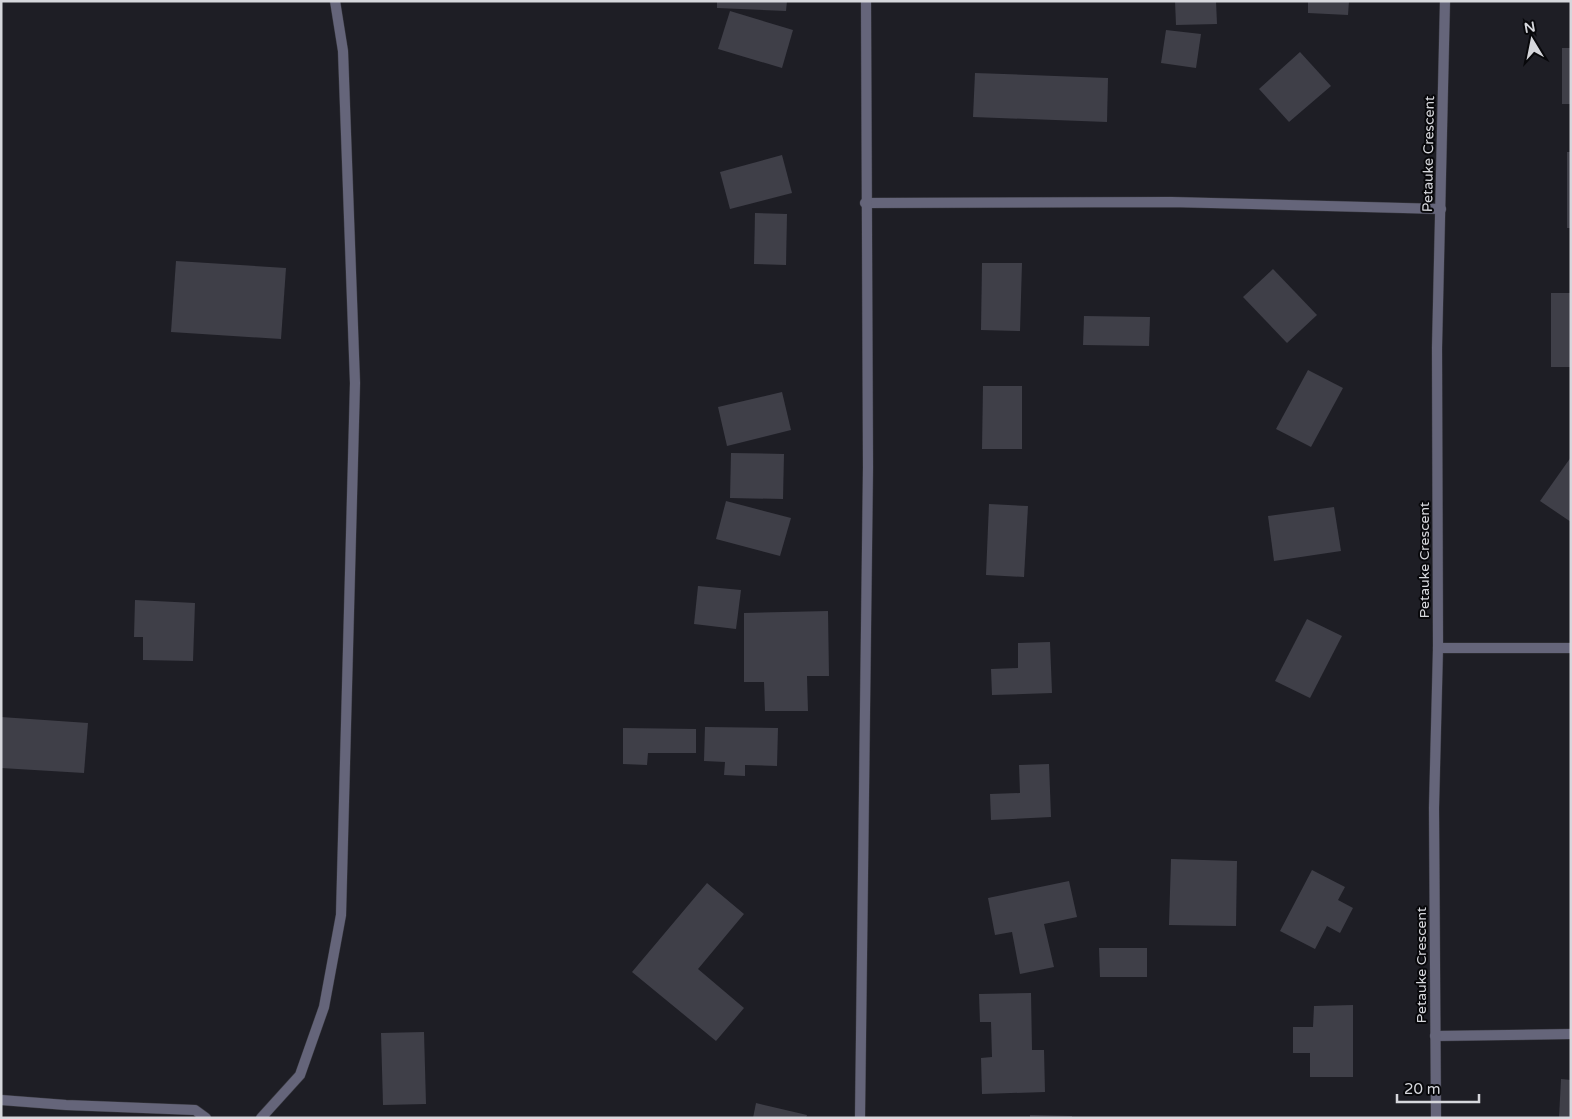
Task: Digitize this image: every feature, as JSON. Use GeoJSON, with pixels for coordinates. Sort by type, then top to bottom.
{"type":"FeatureCollection","features":[{"type":"Feature","properties":{"kind":"street"},"geometry":{"type":"LineString","coordinates":[[261,1118],[300,1075],[324,1007],[341,915],[355,384],[343,51],[335,1]]}},
{"type":"Feature","properties":{"kind":"street"},"geometry":{"type":"LineString","coordinates":[[860,1118],[868,467],[866,1]]}},
{"type":"Feature","properties":{"kind":"street","name":"Petauke Crescent"},"geometry":{"type":"LineString","coordinates":[[1436,1118],[1434,808],[1438,648],[1437,348],[1445,1]]}},
{"type":"Feature","properties":{"kind":"street"},"geometry":{"type":"LineString","coordinates":[[866,203],[1171,202],[1440,209]]}},
{"type":"Feature","properties":{"kind":"street"},"geometry":{"type":"LineString","coordinates":[[1438,648],[1571,648]]}},
{"type":"Feature","properties":{"kind":"street"},"geometry":{"type":"LineString","coordinates":[[1435,1036],[1571,1034]]}},
{"type":"Feature","properties":{"kind":"street"},"geometry":{"type":"LineString","coordinates":[[1,1100],[66,1105],[195,1110],[206,1118]]}},
{"type":"Feature","properties":{"kind":"building"},"geometry":{"type":"Polygon","coordinates":[[[717,1],[787,1],[786,11],[717,8],[717,1]]]}},
{"type":"Feature","properties":{"kind":"building"},"geometry":{"type":"Polygon","coordinates":[[[1175,1],[1216,1],[1217,24],[1176,25],[1175,1]]]}},
{"type":"Feature","properties":{"kind":"building"},"geometry":{"type":"Polygon","coordinates":[[[1308,1],[1349,1],[1348,15],[1308,13],[1308,1]]]}},
{"type":"Feature","properties":{"kind":"building"},"geometry":{"type":"Polygon","coordinates":[[[730,11],[793,30],[782,68],[718,49],[730,11]]]}},
{"type":"Feature","properties":{"kind":"building"},"geometry":{"type":"Polygon","coordinates":[[[1166,30],[1201,34],[1196,68],[1161,63],[1166,30]]]}},
{"type":"Feature","properties":{"kind":"building"},"geometry":{"type":"Polygon","coordinates":[[[1562,48],[1571,48],[1571,104],[1562,104],[1562,48]]]}},
{"type":"Feature","properties":{"kind":"building"},"geometry":{"type":"Polygon","coordinates":[[[1300,52],[1331,86],[1289,122],[1259,89],[1300,52]]]}},
{"type":"Feature","properties":{"kind":"building"},"geometry":{"type":"Polygon","coordinates":[[[975,73],[1108,78],[1107,122],[973,117],[975,73]]]}},
{"type":"Feature","properties":{"kind":"building"},"geometry":{"type":"Polygon","coordinates":[[[1567,152],[1571,152],[1571,228],[1567,228],[1567,152]]]}},
{"type":"Feature","properties":{"kind":"building"},"geometry":{"type":"Polygon","coordinates":[[[782,155],[792,193],[730,209],[720,172],[782,155]]]}},
{"type":"Feature","properties":{"kind":"building"},"geometry":{"type":"Polygon","coordinates":[[[755,213],[787,214],[786,265],[754,264],[755,213]]]}},
{"type":"Feature","properties":{"kind":"building"},"geometry":{"type":"Polygon","coordinates":[[[176,261],[286,268],[281,339],[171,332],[176,261]]]}},
{"type":"Feature","properties":{"kind":"building"},"geometry":{"type":"Polygon","coordinates":[[[982,263],[1022,263],[1020,331],[981,330],[982,263]]]}},
{"type":"Feature","properties":{"kind":"building"},"geometry":{"type":"Polygon","coordinates":[[[1273,269],[1317,315],[1287,343],[1243,297],[1273,269]]]}},
{"type":"Feature","properties":{"kind":"building"},"geometry":{"type":"Polygon","coordinates":[[[1551,293],[1571,293],[1571,367],[1551,367],[1551,293]]]}},
{"type":"Feature","properties":{"kind":"building"},"geometry":{"type":"Polygon","coordinates":[[[1084,316],[1150,317],[1149,346],[1083,345],[1084,316]]]}},
{"type":"Feature","properties":{"kind":"building"},"geometry":{"type":"Polygon","coordinates":[[[1308,370],[1343,388],[1311,447],[1276,429],[1308,370]]]}},
{"type":"Feature","properties":{"kind":"building"},"geometry":{"type":"Polygon","coordinates":[[[983,386],[1022,386],[1022,449],[982,449],[983,386]]]}},
{"type":"Feature","properties":{"kind":"building"},"geometry":{"type":"Polygon","coordinates":[[[782,392],[791,430],[727,446],[718,407],[782,392]]]}},
{"type":"Feature","properties":{"kind":"building"},"geometry":{"type":"Polygon","coordinates":[[[731,453],[784,454],[783,499],[730,498],[731,453]]]}},
{"type":"Feature","properties":{"kind":"building"},"geometry":{"type":"Polygon","coordinates":[[[1571,457],[1571,522],[1540,501],[1571,457]]]}},
{"type":"Feature","properties":{"kind":"building"},"geometry":{"type":"Polygon","coordinates":[[[726,501],[791,518],[780,556],[716,539],[726,501]]]}},
{"type":"Feature","properties":{"kind":"building"},"geometry":{"type":"Polygon","coordinates":[[[989,504],[1028,506],[1024,577],[986,575],[989,504]]]}},
{"type":"Feature","properties":{"kind":"building"},"geometry":{"type":"Polygon","coordinates":[[[1334,507],[1341,551],[1274,561],[1268,516],[1334,507]]]}},
{"type":"Feature","properties":{"kind":"building"},"geometry":{"type":"Polygon","coordinates":[[[698,586],[741,590],[736,629],[694,624],[698,586]]]}},
{"type":"Feature","properties":{"kind":"building"},"geometry":{"type":"Polygon","coordinates":[[[135,600],[195,603],[193,661],[143,660],[143,637],[134,637],[135,600]]]}},
{"type":"Feature","properties":{"kind":"building"},"geometry":{"type":"Polygon","coordinates":[[[828,611],[829,676],[807,676],[808,711],[765,711],[764,682],[744,682],[744,613],[828,611]]]}},
{"type":"Feature","properties":{"kind":"building"},"geometry":{"type":"Polygon","coordinates":[[[1307,619],[1342,636],[1310,698],[1275,681],[1307,619]]]}},
{"type":"Feature","properties":{"kind":"building"},"geometry":{"type":"Polygon","coordinates":[[[1050,642],[1052,693],[992,695],[991,669],[1018,668],[1018,643],[1050,642]]]}},
{"type":"Feature","properties":{"kind":"building"},"geometry":{"type":"Polygon","coordinates":[[[1,717],[88,723],[84,773],[1,768],[1,717]]]}},
{"type":"Feature","properties":{"kind":"building"},"geometry":{"type":"Polygon","coordinates":[[[705,727],[778,728],[777,766],[745,765],[745,776],[724,775],[725,762],[704,761],[705,727]]]}},
{"type":"Feature","properties":{"kind":"building"},"geometry":{"type":"Polygon","coordinates":[[[623,728],[696,729],[696,753],[648,753],[647,765],[623,764],[623,728]]]}},
{"type":"Feature","properties":{"kind":"building"},"geometry":{"type":"Polygon","coordinates":[[[1049,764],[1051,817],[991,820],[990,794],[1020,793],[1019,765],[1049,764]]]}},
{"type":"Feature","properties":{"kind":"building"},"geometry":{"type":"Polygon","coordinates":[[[1171,859],[1237,861],[1236,926],[1169,925],[1171,859]]]}},
{"type":"Feature","properties":{"kind":"building"},"geometry":{"type":"Polygon","coordinates":[[[1312,870],[1345,887],[1338,900],[1353,908],[1340,933],[1327,926],[1315,949],[1280,931],[1312,870]]]}},
{"type":"Feature","properties":{"kind":"building"},"geometry":{"type":"Polygon","coordinates":[[[1069,881],[1077,917],[1044,924],[1054,967],[1020,974],[1012,932],[995,935],[988,898],[1069,881]]]}},
{"type":"Feature","properties":{"kind":"building"},"geometry":{"type":"Polygon","coordinates":[[[707,883],[744,914],[698,969],[744,1008],[716,1041],[632,972],[707,883]]]}},
{"type":"Feature","properties":{"kind":"building"},"geometry":{"type":"Polygon","coordinates":[[[1099,948],[1147,948],[1147,977],[1100,977],[1099,948]]]}},
{"type":"Feature","properties":{"kind":"building"},"geometry":{"type":"Polygon","coordinates":[[[1031,993],[1032,1050],[1044,1050],[1045,1092],[982,1094],[981,1058],[992,1057],[991,1022],[980,1022],[979,994],[1031,993]]]}},
{"type":"Feature","properties":{"kind":"building"},"geometry":{"type":"Polygon","coordinates":[[[1353,1005],[1353,1077],[1310,1077],[1310,1053],[1293,1053],[1293,1027],[1313,1027],[1314,1006],[1353,1005]]]}},
{"type":"Feature","properties":{"kind":"building"},"geometry":{"type":"Polygon","coordinates":[[[424,1032],[426,1104],[383,1105],[381,1033],[424,1032]]]}},
{"type":"Feature","properties":{"kind":"building"},"geometry":{"type":"Polygon","coordinates":[[[1561,1079],[1571,1080],[1571,1118],[1559,1118],[1561,1079]]]}},
{"type":"Feature","properties":{"kind":"building"},"geometry":{"type":"Polygon","coordinates":[[[756,1103],[807,1115],[806,1118],[753,1118],[756,1103]]]}},
{"type":"Feature","properties":{"kind":"building"},"geometry":{"type":"Polygon","coordinates":[[[1030,1115],[1072,1116],[1072,1118],[1030,1118],[1030,1115]]]}}]}
